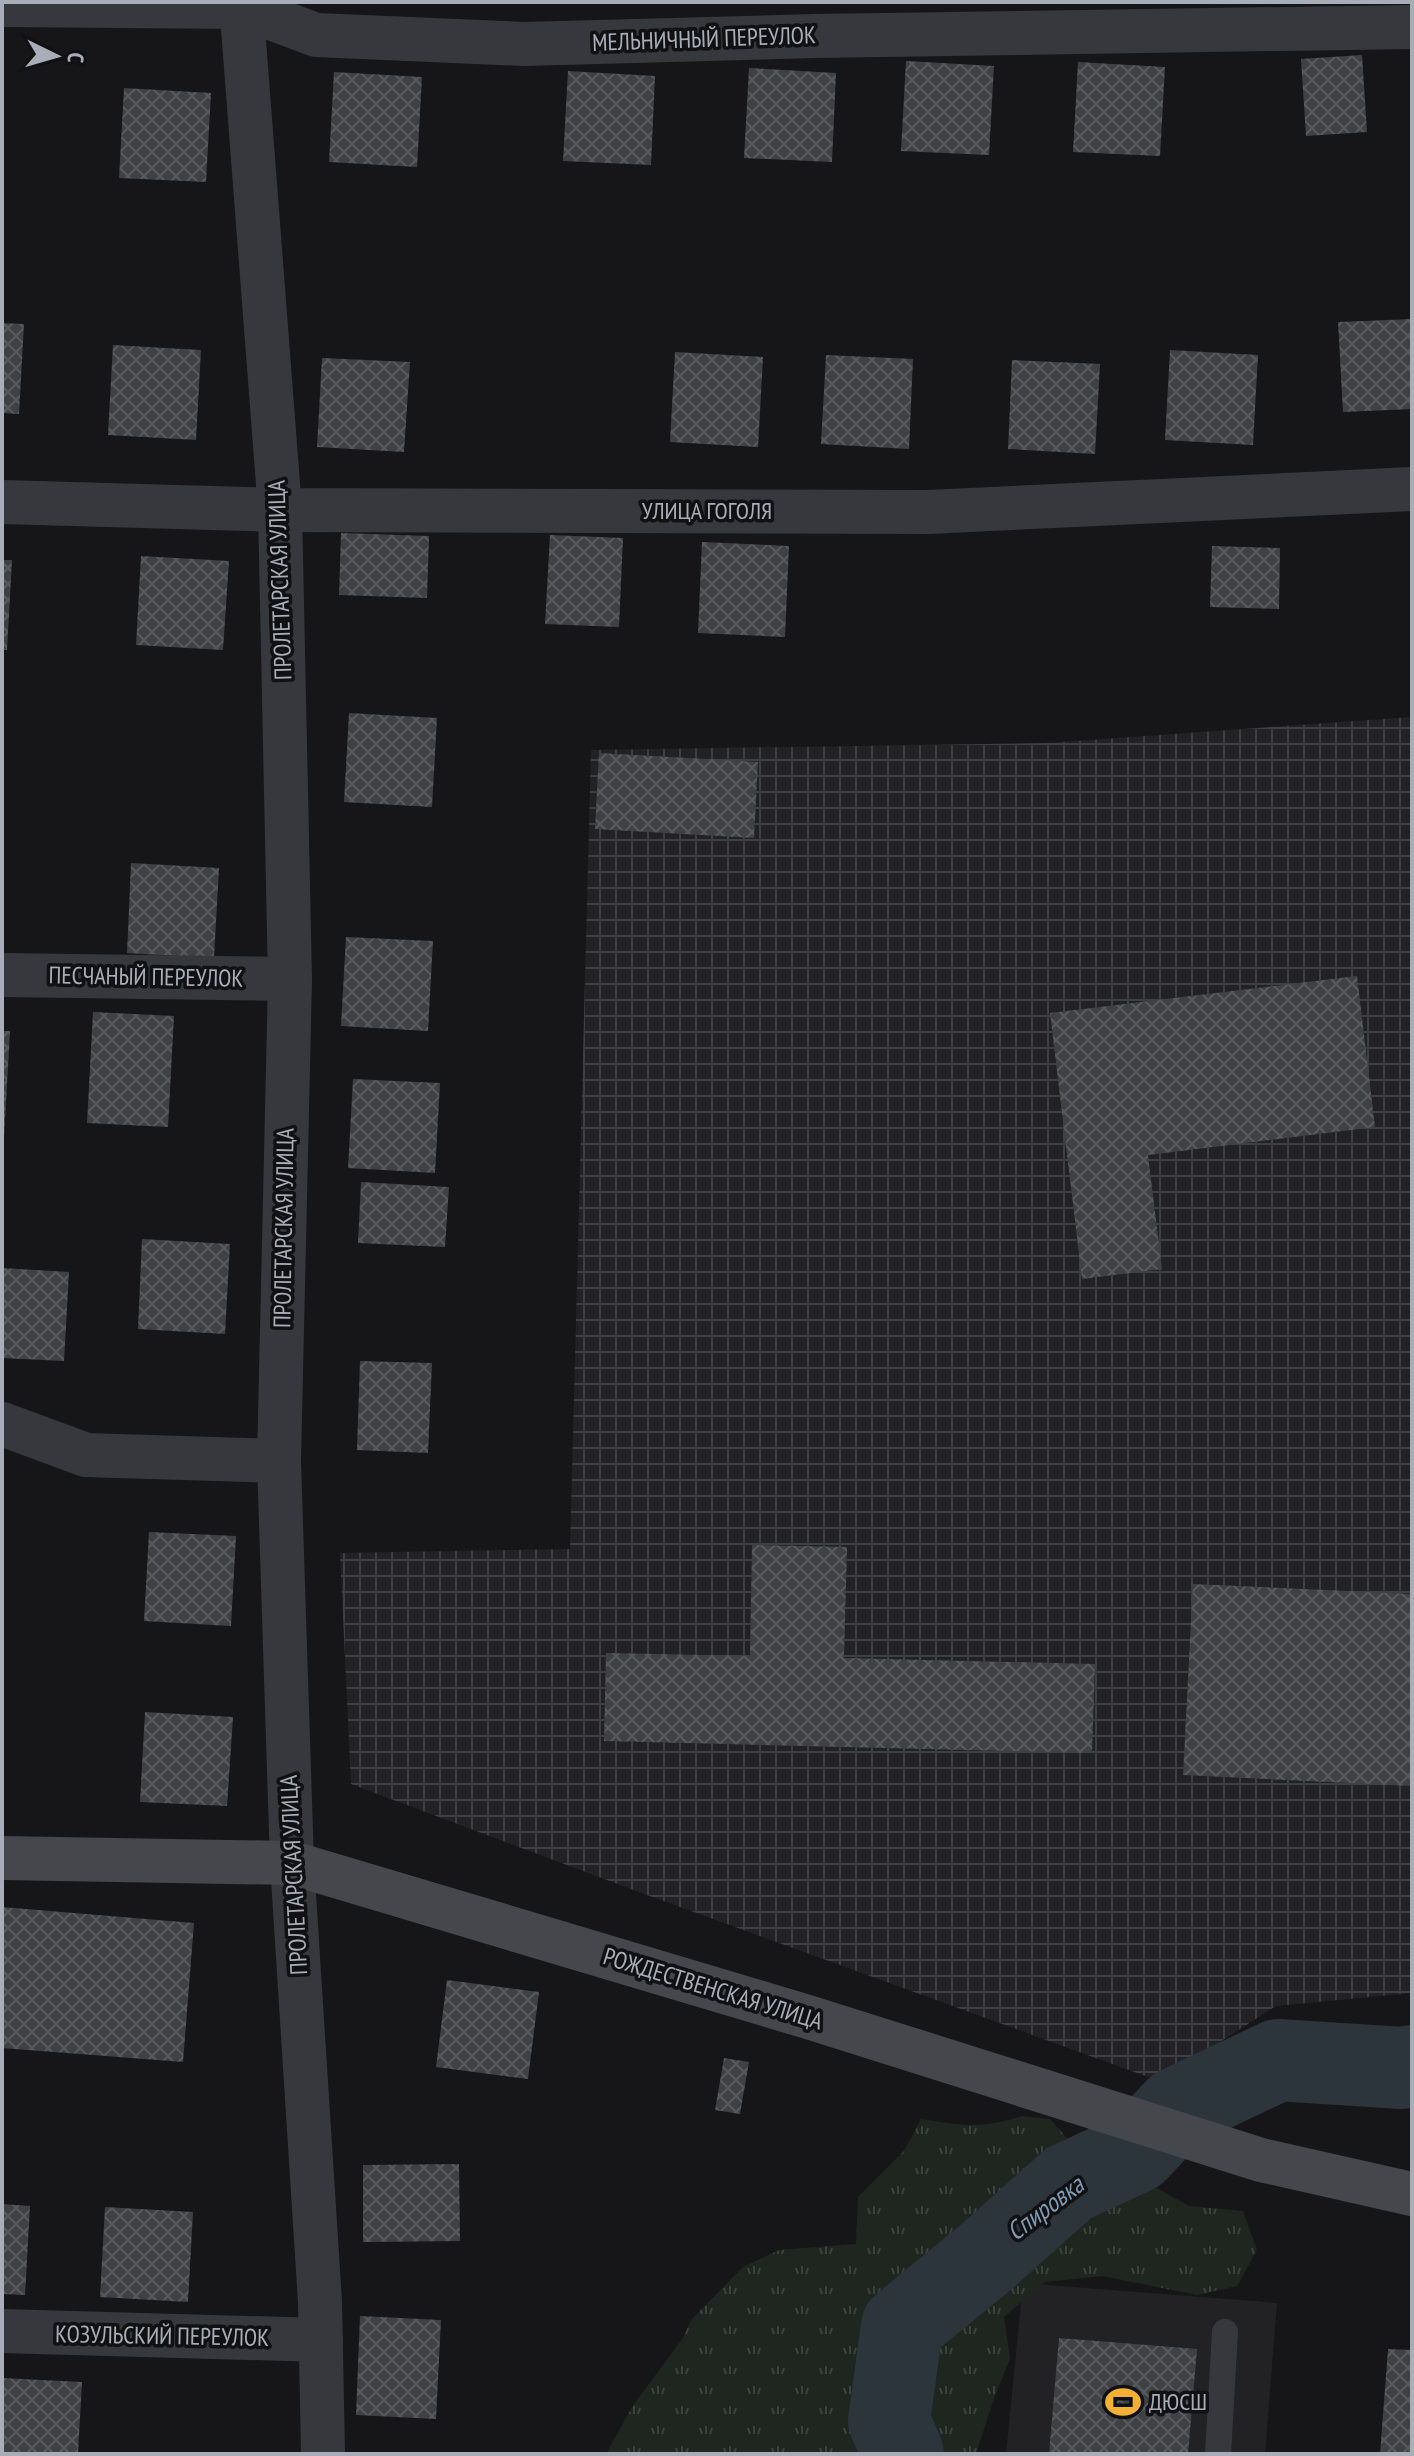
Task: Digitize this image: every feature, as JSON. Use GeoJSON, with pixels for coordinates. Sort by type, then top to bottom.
{"type":"FeatureCollection","features":[{"type":"Feature","properties":{"kind":"main road","name":"РОЖДЕСТВЕНСКАЯ УЛИЦА"},"geometry":{"type":"LineString","coordinates":[[2,1858],[292,1863],[823,2021],[1261,2160],[1412,2194]]}},
{"type":"Feature","properties":{"kind":"street","name":"МЕЛЬНИЧНЫЙ ПЕРЕУЛОК"},"geometry":{"type":"LineString","coordinates":[[2,5],[241,5],[316,35],[524,44],[815,36],[1412,27]]}},
{"type":"Feature","properties":{"kind":"street","name":"ПРОЛЕТАРСКАЯ УЛИЦА"},"geometry":{"type":"LineString","coordinates":[[241,5],[280,510],[290,979],[279,1461],[292,1863],[321,2340],[323,2454]]}},
{"type":"Feature","properties":{"kind":"street","name":"УЛИЦА ГОГОЛЯ"},"geometry":{"type":"LineString","coordinates":[[2,502],[280,510],[928,512],[1412,489]]}},
{"type":"Feature","properties":{"kind":"street","name":"ПЕСЧАНЫЙ ПЕРЕУЛОК"},"geometry":{"type":"LineString","coordinates":[[2,975],[290,979]]}},
{"type":"Feature","properties":{"kind":"street"},"geometry":{"type":"LineString","coordinates":[[2,1424],[86,1455],[279,1461]]}},
{"type":"Feature","properties":{"kind":"street","name":"КОЗУЛЬСКИЙ ПЕРЕУЛОК"},"geometry":{"type":"LineString","coordinates":[[2,2331],[321,2340]]}},
{"type":"Feature","properties":{"kind":"lane"},"geometry":{"type":"LineString","coordinates":[[1218,2454],[1225,2332]]}},
{"type":"Feature","properties":{"kind":"shaded area"},"geometry":{"type":"Polygon","coordinates":[[[1412,717],[1412,1993],[1276,2006],[1159,2081],[351,1784],[340,1553],[570,1549],[591,750],[1047,743],[1412,717]]]}},
{"type":"Feature","properties":{"kind":"shaded area"},"geometry":{"type":"Polygon","coordinates":[[[1023,2283],[1277,2303],[1265,2454],[1006,2454],[1023,2283]]]}},
{"type":"Feature","properties":{"kind":"green space"},"geometry":{"type":"Polygon","coordinates":[[[1022,2116],[1050,2119],[1092,2175],[1107,2188],[1157,2188],[1189,2206],[1243,2211],[1257,2250],[1237,2286],[1197,2295],[1103,2276],[1045,2282],[1004,2317],[1010,2358],[976,2454],[606,2454],[632,2407],[683,2338],[691,2320],[743,2267],[779,2250],[856,2244],[858,2197],[904,2151],[921,2119],[972,2125],[1022,2116]]]}},
{"type":"Feature","properties":{"kind":"building"},"geometry":{"type":"Polygon","coordinates":[[[1362,55],[1367,132],[1306,136],[1301,59],[1362,55]]]}},
{"type":"Feature","properties":{"kind":"building"},"geometry":{"type":"Polygon","coordinates":[[[906,61],[994,66],[989,155],[901,151],[906,61]]]}},
{"type":"Feature","properties":{"kind":"building"},"geometry":{"type":"Polygon","coordinates":[[[1078,62],[1165,67],[1160,156],[1073,152],[1078,62]]]}},
{"type":"Feature","properties":{"kind":"building"},"geometry":{"type":"Polygon","coordinates":[[[749,68],[836,73],[832,162],[744,158],[749,68]]]}},
{"type":"Feature","properties":{"kind":"building"},"geometry":{"type":"Polygon","coordinates":[[[568,71],[655,76],[651,165],[563,161],[568,71]]]}},
{"type":"Feature","properties":{"kind":"building"},"geometry":{"type":"Polygon","coordinates":[[[334,72],[422,77],[417,167],[329,162],[334,72]]]}},
{"type":"Feature","properties":{"kind":"building"},"geometry":{"type":"Polygon","coordinates":[[[124,88],[211,93],[206,182],[119,178],[124,88]]]}},
{"type":"Feature","properties":{"kind":"building"},"geometry":{"type":"Polygon","coordinates":[[[1412,319],[1412,409],[1343,412],[1338,322],[1412,319]]]}},
{"type":"Feature","properties":{"kind":"building"},"geometry":{"type":"Polygon","coordinates":[[[2,323],[24,324],[19,414],[2,413],[2,323]]]}},
{"type":"Feature","properties":{"kind":"building"},"geometry":{"type":"Polygon","coordinates":[[[113,345],[201,350],[196,440],[108,435],[113,345]]]}},
{"type":"Feature","properties":{"kind":"building"},"geometry":{"type":"Polygon","coordinates":[[[1170,350],[1258,355],[1253,445],[1165,440],[1170,350]]]}},
{"type":"Feature","properties":{"kind":"building"},"geometry":{"type":"Polygon","coordinates":[[[675,352],[763,357],[758,447],[670,442],[675,352]]]}},
{"type":"Feature","properties":{"kind":"building"},"geometry":{"type":"Polygon","coordinates":[[[826,355],[913,359],[909,449],[821,444],[826,355]]]}},
{"type":"Feature","properties":{"kind":"building"},"geometry":{"type":"Polygon","coordinates":[[[322,358],[410,362],[404,452],[317,447],[322,358]]]}},
{"type":"Feature","properties":{"kind":"building"},"geometry":{"type":"Polygon","coordinates":[[[1012,360],[1100,364],[1095,454],[1008,449],[1012,360]]]}},
{"type":"Feature","properties":{"kind":"building"},"geometry":{"type":"Polygon","coordinates":[[[341,533],[429,536],[427,598],[339,595],[341,533]]]}},
{"type":"Feature","properties":{"kind":"building"},"geometry":{"type":"Polygon","coordinates":[[[550,535],[623,538],[619,627],[545,624],[550,535]]]}},
{"type":"Feature","properties":{"kind":"building"},"geometry":{"type":"Polygon","coordinates":[[[702,542],[789,546],[785,637],[698,633],[702,542]]]}},
{"type":"Feature","properties":{"kind":"building"},"geometry":{"type":"Polygon","coordinates":[[[1212,546],[1280,548],[1279,609],[1210,607],[1212,546]]]}},
{"type":"Feature","properties":{"kind":"building"},"geometry":{"type":"Polygon","coordinates":[[[141,556],[229,561],[223,650],[136,645],[141,556]]]}},
{"type":"Feature","properties":{"kind":"building"},"geometry":{"type":"Polygon","coordinates":[[[2,560],[12,560],[7,650],[2,650],[2,560]]]}},
{"type":"Feature","properties":{"kind":"building"},"geometry":{"type":"Polygon","coordinates":[[[349,713],[437,718],[432,807],[344,802],[349,713]]]}},
{"type":"Feature","properties":{"kind":"building"},"geometry":{"type":"Polygon","coordinates":[[[599,753],[758,762],[754,838],[595,829],[599,753]]]}},
{"type":"Feature","properties":{"kind":"building"},"geometry":{"type":"Polygon","coordinates":[[[131,863],[219,868],[214,958],[127,953],[131,863]]]}},
{"type":"Feature","properties":{"kind":"building"},"geometry":{"type":"Polygon","coordinates":[[[346,937],[433,941],[428,1031],[341,1026],[346,937]]]}},
{"type":"Feature","properties":{"kind":"building"},"geometry":{"type":"Polygon","coordinates":[[[1357,976],[1375,1127],[1148,1155],[1162,1269],[1082,1279],[1050,1013],[1357,976]]]}},
{"type":"Feature","properties":{"kind":"building"},"geometry":{"type":"Polygon","coordinates":[[[93,1012],[174,1016],[168,1127],[87,1123],[93,1012]]]}},
{"type":"Feature","properties":{"kind":"building"},"geometry":{"type":"Polygon","coordinates":[[[2,1031],[10,1031],[4,1138],[2,1138],[2,1031]]]}},
{"type":"Feature","properties":{"kind":"building"},"geometry":{"type":"Polygon","coordinates":[[[353,1079],[440,1083],[435,1173],[348,1168],[353,1079]]]}},
{"type":"Feature","properties":{"kind":"building"},"geometry":{"type":"Polygon","coordinates":[[[361,1182],[449,1187],[445,1247],[358,1243],[361,1182]]]}},
{"type":"Feature","properties":{"kind":"building"},"geometry":{"type":"Polygon","coordinates":[[[142,1239],[230,1244],[225,1334],[138,1329],[142,1239]]]}},
{"type":"Feature","properties":{"kind":"building"},"geometry":{"type":"Polygon","coordinates":[[[2,1268],[69,1272],[64,1361],[2,1358],[2,1268]]]}},
{"type":"Feature","properties":{"kind":"building"},"geometry":{"type":"Polygon","coordinates":[[[360,1361],[432,1363],[428,1453],[357,1450],[360,1361]]]}},
{"type":"Feature","properties":{"kind":"building"},"geometry":{"type":"Polygon","coordinates":[[[149,1532],[236,1536],[231,1626],[144,1621],[149,1532]]]}},
{"type":"Feature","properties":{"kind":"building"},"geometry":{"type":"Polygon","coordinates":[[[752,1545],[847,1547],[844,1658],[1095,1664],[1092,1753],[604,1741],[606,1653],[750,1656],[752,1545]]]}},
{"type":"Feature","properties":{"kind":"building"},"geometry":{"type":"Polygon","coordinates":[[[1193,1584],[1412,1594],[1412,1786],[1183,1775],[1193,1584]]]}},
{"type":"Feature","properties":{"kind":"building"},"geometry":{"type":"Polygon","coordinates":[[[145,1712],[233,1717],[227,1806],[140,1802],[145,1712]]]}},
{"type":"Feature","properties":{"kind":"building"},"geometry":{"type":"Polygon","coordinates":[[[2,1907],[194,1923],[183,2062],[2,2048],[2,1907]]]}},
{"type":"Feature","properties":{"kind":"building"},"geometry":{"type":"Polygon","coordinates":[[[447,1980],[539,1992],[528,2079],[436,2067],[447,1980]]]}},
{"type":"Feature","properties":{"kind":"building"},"geometry":{"type":"Polygon","coordinates":[[[724,2058],[749,2062],[740,2114],[715,2110],[724,2058]]]}},
{"type":"Feature","properties":{"kind":"building"},"geometry":{"type":"Polygon","coordinates":[[[459,2164],[460,2241],[363,2242],[363,2165],[459,2164]]]}},
{"type":"Feature","properties":{"kind":"building"},"geometry":{"type":"Polygon","coordinates":[[[2,2204],[30,2206],[25,2295],[2,2294],[2,2204]]]}},
{"type":"Feature","properties":{"kind":"building"},"geometry":{"type":"Polygon","coordinates":[[[105,2207],[193,2212],[188,2302],[100,2297],[105,2207]]]}},
{"type":"Feature","properties":{"kind":"building"},"geometry":{"type":"Polygon","coordinates":[[[360,2316],[441,2320],[436,2419],[356,2415],[360,2316]]]}},
{"type":"Feature","properties":{"kind":"building","name":"ДЮСШ"},"geometry":{"type":"Polygon","coordinates":[[[1059,2338],[1197,2349],[1188,2454],[1049,2454],[1059,2338]]]}},
{"type":"Feature","properties":{"kind":"building"},"geometry":{"type":"Polygon","coordinates":[[[1388,2349],[1412,2350],[1412,2454],[1380,2454],[1388,2349]]]}},
{"type":"Feature","properties":{"kind":"building"},"geometry":{"type":"Polygon","coordinates":[[[2,2378],[82,2382],[78,2454],[2,2454],[2,2378]]]}},
{"type":"Feature","properties":{"kind":"waterway","name":"Спировка"},"geometry":{"type":"LineString","coordinates":[[903,2454],[889,2421],[902,2326],[1069,2183],[1136,2152],[1177,2108],[1278,2060],[1402,2068],[1412,2066]]}},
{"type":"Feature","properties":{"kind":"place","name":"ДЮСШ"},"geometry":{"type":"Point","coordinates":[1123,2402]}}]}
